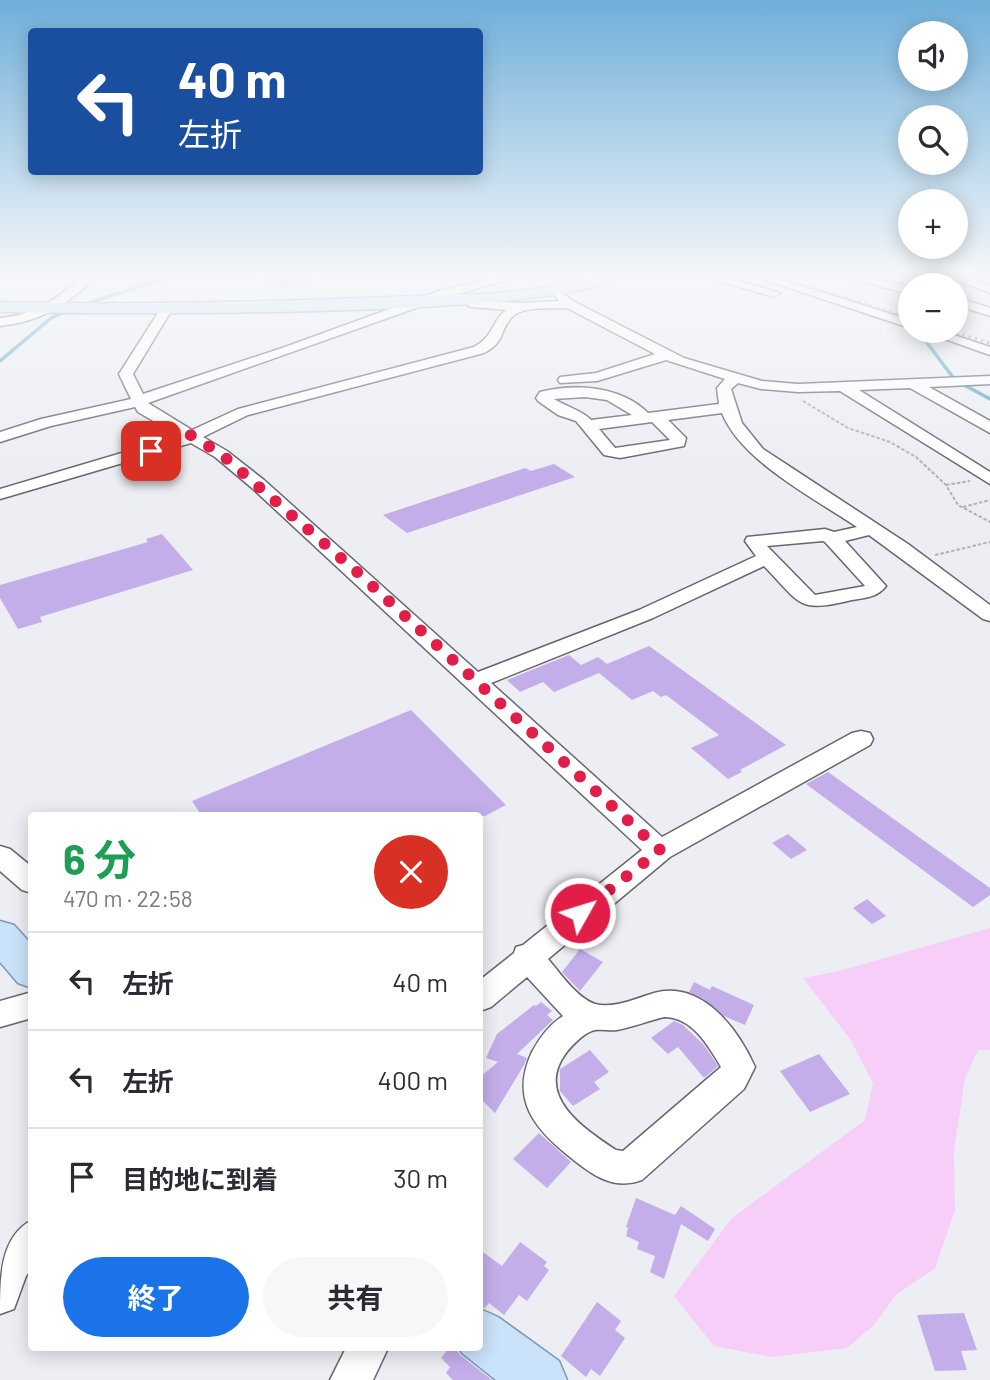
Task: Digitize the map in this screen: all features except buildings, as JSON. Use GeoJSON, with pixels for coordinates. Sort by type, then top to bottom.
{"type":"FeatureCollection","features":[{"type":"Feature","properties":{"kind":"main road"},"geometry":{"type":"LineString","coordinates":[[0,936],[28,968]]}},
{"type":"Feature","properties":{"kind":"main road"},"geometry":{"type":"LineString","coordinates":[[483,1337],[540,1380]]}},
{"type":"Feature","properties":{"kind":"street"},"geometry":{"type":"LineString","coordinates":[[147,339],[126,374],[143,409],[221,454],[257,484],[660,850]]}},
{"type":"Feature","properties":{"kind":"street"},"geometry":{"type":"LineString","coordinates":[[0,437],[47,422],[139,402],[160,392],[319,339]]}},
{"type":"Feature","properties":{"kind":"street"},"geometry":{"type":"LineString","coordinates":[[0,494],[176,444],[255,408],[479,350],[495,339]]}},
{"type":"Feature","properties":{"kind":"street"},"geometry":{"type":"LineString","coordinates":[[637,339],[667,355],[761,385],[798,388],[990,380]]}},
{"type":"Feature","properties":{"kind":"street"},"geometry":{"type":"LineString","coordinates":[[966,343],[990,351]]}},
{"type":"Feature","properties":{"kind":"street"},"geometry":{"type":"LineString","coordinates":[[551,380],[572,386],[596,393],[627,401],[678,438],[678,443],[620,453],[610,452],[595,437],[590,425],[543,398],[545,395],[572,386],[597,377],[667,355]]}},
{"type":"Feature","properties":{"kind":"street"},"geometry":{"type":"LineString","coordinates":[[735,378],[724,388],[726,408],[738,435],[757,452],[871,528],[990,614]]}},
{"type":"Feature","properties":{"kind":"street"},"geometry":{"type":"LineString","coordinates":[[912,383],[990,428]]}},
{"type":"Feature","properties":{"kind":"street"},"geometry":{"type":"LineString","coordinates":[[844,386],[989,478]]}},
{"type":"Feature","properties":{"kind":"street"},"geometry":{"type":"LineString","coordinates":[[590,425],[726,408]]}},
{"type":"Feature","properties":{"kind":"street"},"geometry":{"type":"LineString","coordinates":[[832,538],[871,528]]}},
{"type":"Feature","properties":{"kind":"street"},"geometry":{"type":"LineString","coordinates":[[825,535],[832,538],[876,586],[872,590],[817,602],[808,599],[767,558],[754,541],[825,535]]}},
{"type":"Feature","properties":{"kind":"street"},"geometry":{"type":"LineString","coordinates":[[475,681],[646,614],[767,558]]}},
{"type":"Feature","properties":{"kind":"street"},"geometry":{"type":"LineString","coordinates":[[483,995],[527,956],[660,850],[861,740]]}},
{"type":"Feature","properties":{"kind":"street"},"geometry":{"type":"LineString","coordinates":[[0,856],[28,880]]}},
{"type":"Feature","properties":{"kind":"street"},"geometry":{"type":"LineString","coordinates":[[527,956],[578,1010],[591,1016],[631,1014],[664,1004],[676,1004],[713,1027],[738,1067],[732,1079],[629,1168],[612,1168],[576,1141],[546,1110],[540,1090],[541,1072],[550,1049],[562,1034],[591,1016]]}},
{"type":"Feature","properties":{"kind":"street"},"geometry":{"type":"LineString","coordinates":[[0,1014],[28,1006]]}},
{"type":"Feature","properties":{"kind":"street"},"geometry":{"type":"LineString","coordinates":[[0,1295],[10,1265],[28,1243]]}},
{"type":"Feature","properties":{"kind":"street"},"geometry":{"type":"LineString","coordinates":[[351,1380],[366,1351]]}},
{"type":"Feature","properties":{"kind":"path"},"geometry":{"type":"LineString","coordinates":[[798,388],[803,400],[824,416],[848,428],[890,442],[916,457],[946,485],[961,507],[990,522]]}},
{"type":"Feature","properties":{"kind":"path"},"geometry":{"type":"LineString","coordinates":[[946,485],[989,478]]}},
{"type":"Feature","properties":{"kind":"path"},"geometry":{"type":"LineString","coordinates":[[961,507],[990,500]]}},
{"type":"Feature","properties":{"kind":"path"},"geometry":{"type":"LineString","coordinates":[[930,556],[990,542]]}},
{"type":"Feature","properties":{"kind":"shaded area"},"geometry":{"type":"Polygon","coordinates":[[[990,928],[990,1050],[978,1050],[965,1078],[954,1151],[955,1210],[935,1268],[896,1295],[874,1325],[847,1348],[772,1357],[714,1346],[674,1296],[731,1219],[865,1120],[873,1083],[850,1039],[803,978],[839,971],[990,928]]]}},
{"type":"Feature","properties":{"kind":"waterway"},"geometry":{"type":"LineString","coordinates":[[0,361],[26,339]]}},
{"type":"Feature","properties":{"kind":"waterway"},"geometry":{"type":"LineString","coordinates":[[927,343],[955,380],[990,399]]}},
{"type":"Feature","properties":{"kind":"railway"},"geometry":{"type":"LineString","coordinates":[[978,339],[990,343]]}},
{"type":"Feature","properties":{"kind":"route"},"geometry":{"type":"LineString","coordinates":[[151,451],[176,444],[191,435],[221,454],[356,571],[660,850],[580,913]]}}]}
